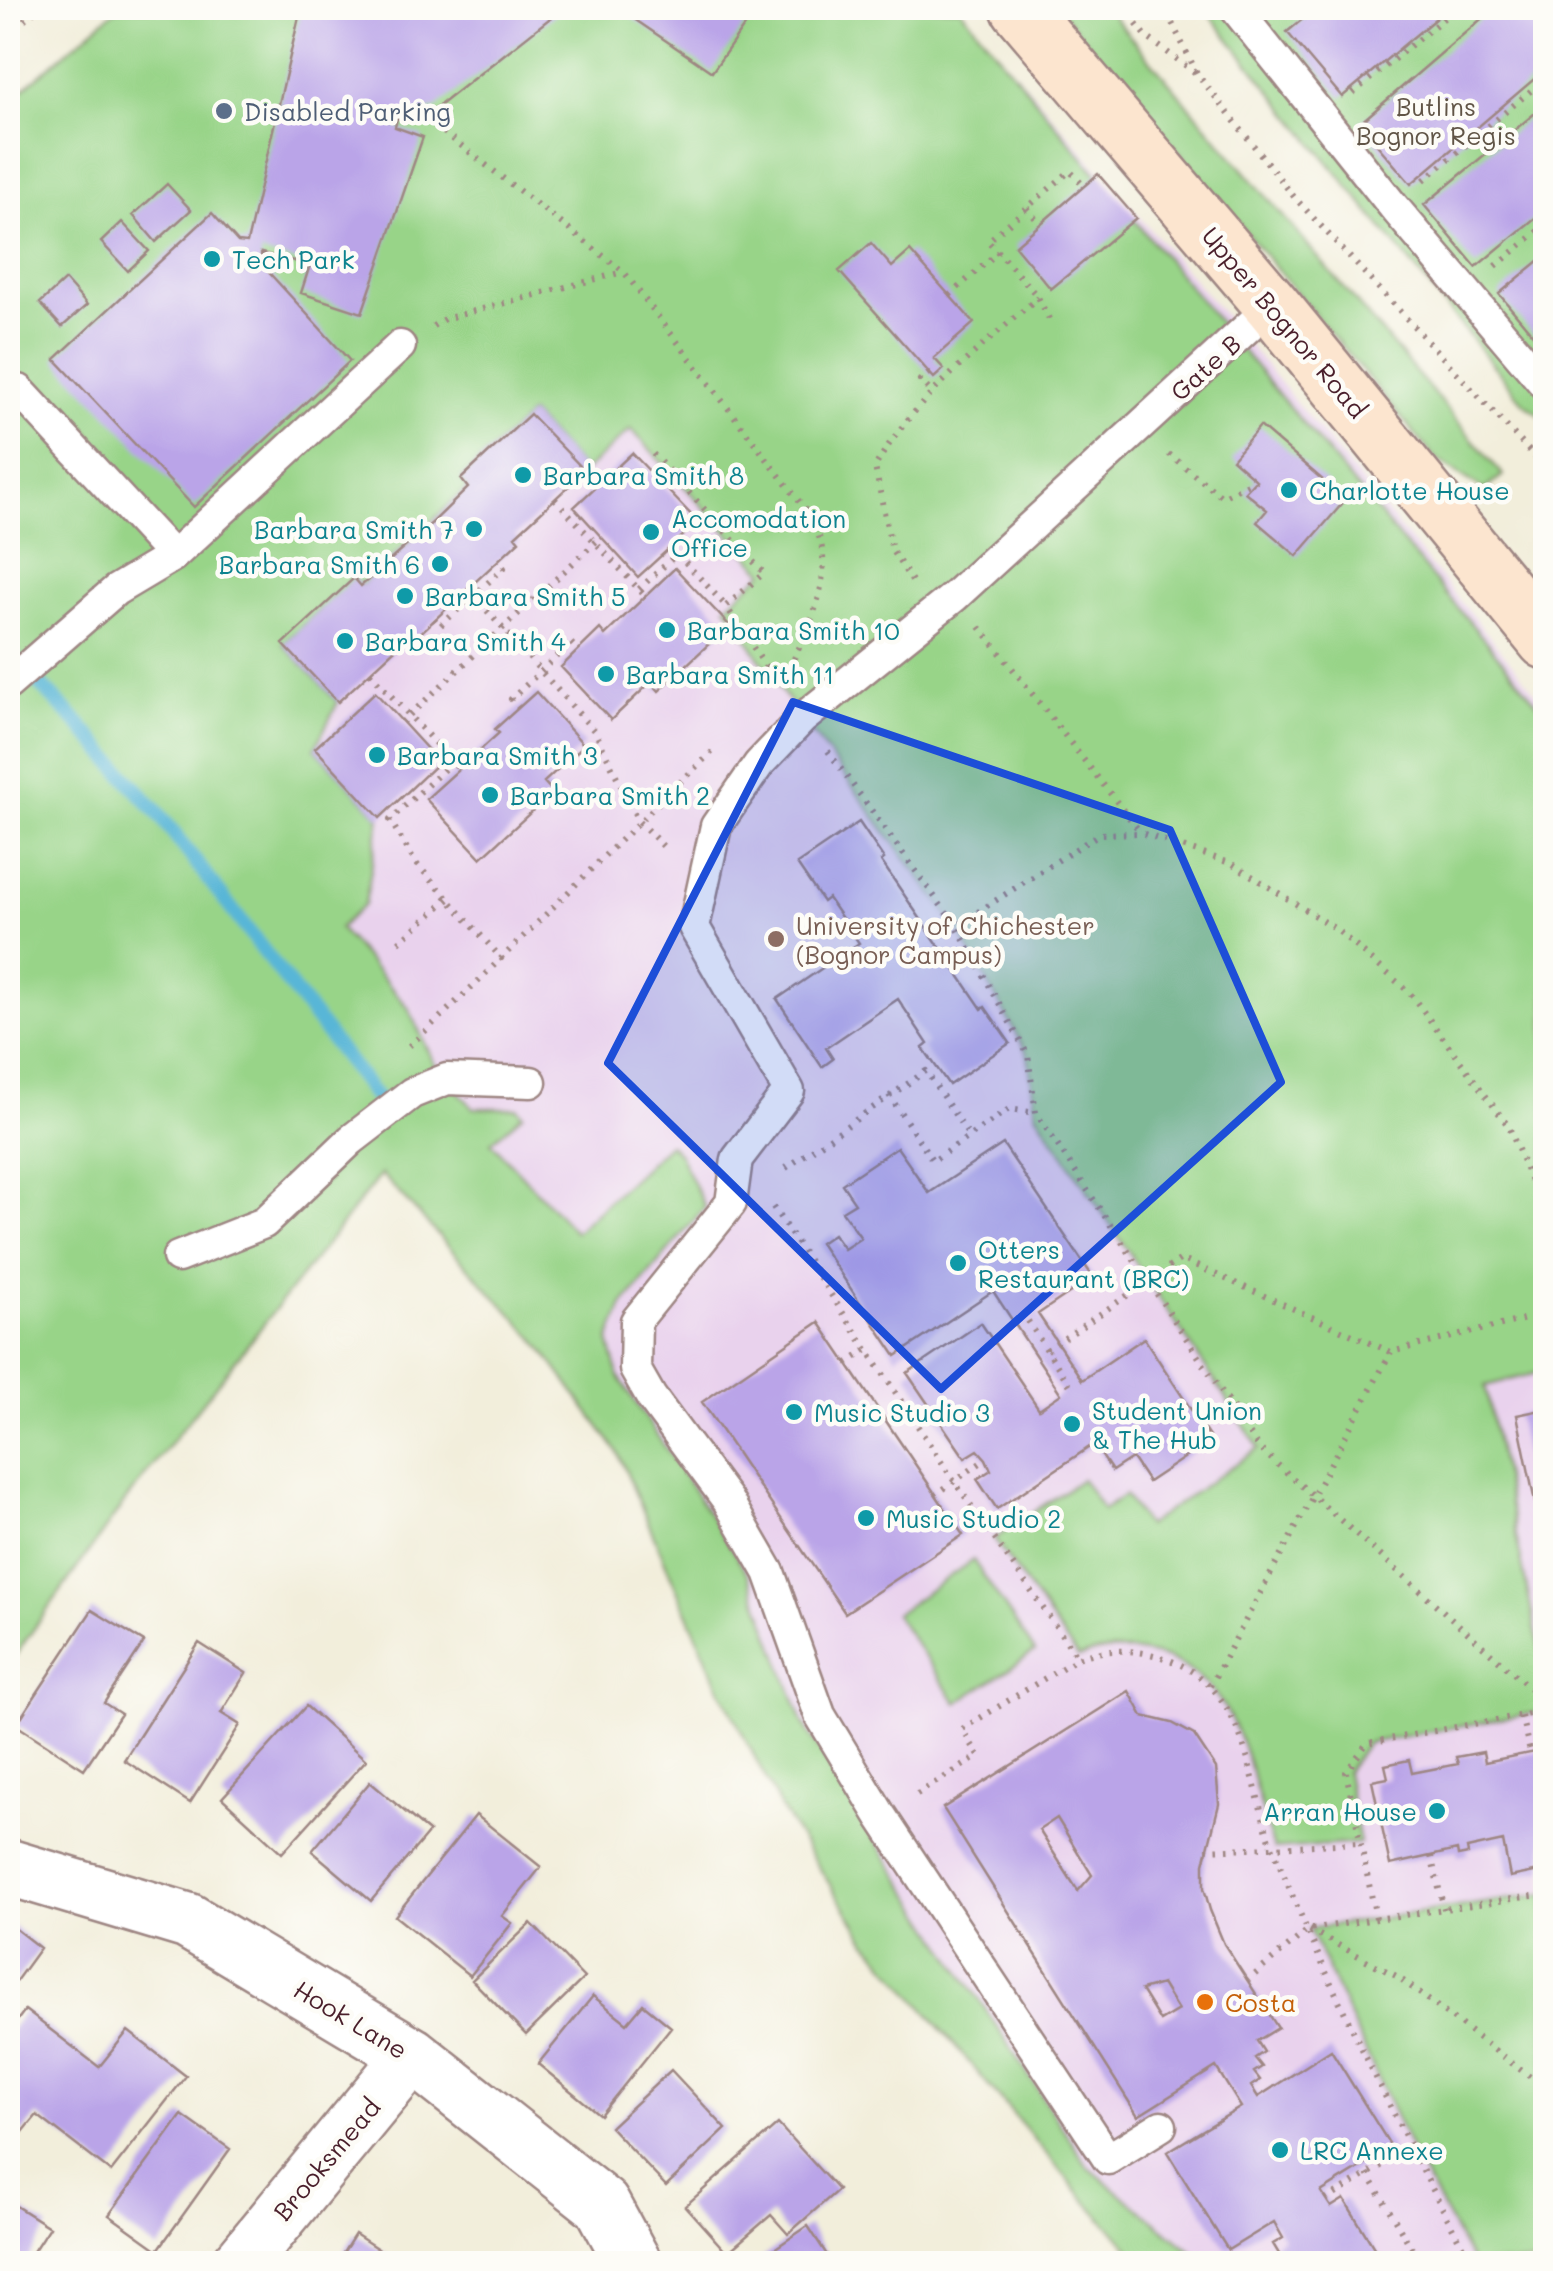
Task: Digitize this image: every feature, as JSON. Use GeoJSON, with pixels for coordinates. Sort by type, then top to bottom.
{"type":"FeatureCollection","features":[{"type":"Feature","properties":{"kind":"main road","name":"Upper Bognor Road"},"geometry":{"type":"LineString","coordinates":[[1019,8],[1272,306],[1546,641]]}},
{"type":"Feature","properties":{"kind":"street","name":"Hook Lane"},"geometry":{"type":"LineString","coordinates":[[8,1866],[188,1921],[412,2055],[602,2205],[634,2264]]}},
{"type":"Feature","properties":{"kind":"street","name":"Brooksmead"},"geometry":{"type":"LineString","coordinates":[[240,2264],[412,2055]]}},
{"type":"Feature","properties":{"kind":"lane"},"geometry":{"type":"LineString","coordinates":[[1235,8],[1393,206],[1546,386]]}},
{"type":"Feature","properties":{"kind":"lane","name":"Gate B"},"geometry":{"type":"LineString","coordinates":[[882,1816],[820,1715],[769,1572],[728,1502],[635,1369],[636,1321],[731,1202],[737,1159],[789,1092],[694,927],[716,826],[759,764],[803,718],[955,596],[1272,306]]}},
{"type":"Feature","properties":{"kind":"lane"},"geometry":{"type":"LineString","coordinates":[[8,684],[116,590],[173,556],[400,346]]}},
{"type":"Feature","properties":{"kind":"lane"},"geometry":{"type":"LineString","coordinates":[[19,390],[173,556]]}},
{"type":"Feature","properties":{"kind":"lane"},"geometry":{"type":"LineString","coordinates":[[178,1257],[264,1224],[351,1140],[412,1092],[447,1079],[531,1082]]}},
{"type":"Feature","properties":{"kind":"lane"},"geometry":{"type":"LineString","coordinates":[[882,1816],[1108,2159],[1161,2126]]}},
{"type":"Feature","properties":{"kind":"path"},"geometry":{"type":"LineString","coordinates":[[8,33],[38,8]]}},
{"type":"Feature","properties":{"kind":"path"},"geometry":{"type":"LineString","coordinates":[[1124,8],[1148,38],[1198,74]]}},
{"type":"Feature","properties":{"kind":"path"},"geometry":{"type":"LineString","coordinates":[[1158,8],[1172,23],[1198,74],[1295,198],[1546,469]]}},
{"type":"Feature","properties":{"kind":"path"},"geometry":{"type":"LineString","coordinates":[[1324,118],[1456,8]]}},
{"type":"Feature","properties":{"kind":"path"},"geometry":{"type":"LineString","coordinates":[[1393,206],[1546,78]]}},
{"type":"Feature","properties":{"kind":"path"},"geometry":{"type":"LineString","coordinates":[[419,113],[624,272],[802,505],[820,540],[823,577],[808,630],[780,688],[726,606],[671,547]]}},
{"type":"Feature","properties":{"kind":"path"},"geometry":{"type":"LineString","coordinates":[[1049,319],[1038,297],[988,241],[1070,170],[1084,186]]}},
{"type":"Feature","properties":{"kind":"path"},"geometry":{"type":"LineString","coordinates":[[1027,208],[1040,224]]}},
{"type":"Feature","properties":{"kind":"path"},"geometry":{"type":"LineString","coordinates":[[1465,292],[1546,225]]}},
{"type":"Feature","properties":{"kind":"path"},"geometry":{"type":"LineString","coordinates":[[950,295],[998,252]]}},
{"type":"Feature","properties":{"kind":"path"},"geometry":{"type":"LineString","coordinates":[[400,346],[444,319],[624,272]]}},
{"type":"Feature","properties":{"kind":"path"},"geometry":{"type":"LineString","coordinates":[[1038,297],[932,392],[893,436],[875,467],[892,550],[906,576],[926,592],[955,596],[1141,833]]}},
{"type":"Feature","properties":{"kind":"path"},"geometry":{"type":"LineString","coordinates":[[929,373],[920,380],[932,392]]}},
{"type":"Feature","properties":{"kind":"path"},"geometry":{"type":"LineString","coordinates":[[1137,427],[1222,497],[1256,480]]}},
{"type":"Feature","properties":{"kind":"path"},"geometry":{"type":"LineString","coordinates":[[654,454],[764,573],[726,606]]}},
{"type":"Feature","properties":{"kind":"path"},"geometry":{"type":"LineString","coordinates":[[555,499],[598,539],[645,596]]}},
{"type":"Feature","properties":{"kind":"path"},"geometry":{"type":"LineString","coordinates":[[1546,521],[1540,530],[1546,537]]}},
{"type":"Feature","properties":{"kind":"path"},"geometry":{"type":"LineString","coordinates":[[406,719],[598,539]]}},
{"type":"Feature","properties":{"kind":"path"},"geometry":{"type":"LineString","coordinates":[[638,589],[677,554]]}},
{"type":"Feature","properties":{"kind":"path"},"geometry":{"type":"LineString","coordinates":[[434,620],[440,626],[467,597],[504,568],[498,560]]}},
{"type":"Feature","properties":{"kind":"path"},"geometry":{"type":"LineString","coordinates":[[467,597],[504,630],[596,733],[638,821],[703,884]]}},
{"type":"Feature","properties":{"kind":"path"},"geometry":{"type":"LineString","coordinates":[[519,708],[510,699],[571,643],[578,650]]}},
{"type":"Feature","properties":{"kind":"path"},"geometry":{"type":"LineString","coordinates":[[370,672],[406,719],[455,766],[390,820],[416,862],[503,960]]}},
{"type":"Feature","properties":{"kind":"path"},"geometry":{"type":"LineString","coordinates":[[819,738],[956,926],[1028,1054],[1036,1113],[1260,1449],[1546,1702]]}},
{"type":"Feature","properties":{"kind":"path"},"geometry":{"type":"LineString","coordinates":[[401,1054],[503,960],[638,821]]}},
{"type":"Feature","properties":{"kind":"path"},"geometry":{"type":"LineString","coordinates":[[931,936],[956,926],[1099,834],[1141,833],[1233,864],[1336,930],[1409,992],[1509,1127],[1546,1219]]}},
{"type":"Feature","properties":{"kind":"path"},"geometry":{"type":"LineString","coordinates":[[399,942],[449,898]]}},
{"type":"Feature","properties":{"kind":"path"},"geometry":{"type":"LineString","coordinates":[[774,1177],[926,1071],[970,1136]]}},
{"type":"Feature","properties":{"kind":"path"},"geometry":{"type":"LineString","coordinates":[[889,1096],[933,1161],[1009,1109],[1036,1113]]}},
{"type":"Feature","properties":{"kind":"path"},"geometry":{"type":"LineString","coordinates":[[770,1204],[954,1481],[1078,1658]]}},
{"type":"Feature","properties":{"kind":"path"},"geometry":{"type":"LineString","coordinates":[[1047,1350],[1181,1259],[1391,1352],[1546,1314]]}},
{"type":"Feature","properties":{"kind":"path"},"geometry":{"type":"LineString","coordinates":[[1028,1321],[1072,1387]]}},
{"type":"Feature","properties":{"kind":"path"},"geometry":{"type":"LineString","coordinates":[[847,1364],[868,1350]]}},
{"type":"Feature","properties":{"kind":"path"},"geometry":{"type":"LineString","coordinates":[[1210,1686],[1391,1352]]}},
{"type":"Feature","properties":{"kind":"path"},"geometry":{"type":"LineString","coordinates":[[935,1495],[986,1459]]}},
{"type":"Feature","properties":{"kind":"path"},"geometry":{"type":"LineString","coordinates":[[882,1816],[978,1756],[962,1729],[1078,1658],[1098,1650],[1164,1658],[1210,1686],[1225,1707],[1247,1757],[1274,1849],[1308,1929],[1410,2148],[1472,2264]]}},
{"type":"Feature","properties":{"kind":"path"},"geometry":{"type":"LineString","coordinates":[[1376,1918],[1346,1772],[1367,1744],[1546,1711]]}},
{"type":"Feature","properties":{"kind":"path"},"geometry":{"type":"LineString","coordinates":[[1521,1716],[1530,1752]]}},
{"type":"Feature","properties":{"kind":"path"},"geometry":{"type":"LineString","coordinates":[[1206,1850],[1359,1843]]}},
{"type":"Feature","properties":{"kind":"path"},"geometry":{"type":"LineString","coordinates":[[1431,1856],[1444,1909]]}},
{"type":"Feature","properties":{"kind":"path"},"geometry":{"type":"LineString","coordinates":[[1247,1981],[1308,1929],[1546,1894]]}},
{"type":"Feature","properties":{"kind":"path"},"geometry":{"type":"LineString","coordinates":[[1308,1929],[1398,1976],[1546,2089]]}},
{"type":"Feature","properties":{"kind":"path"},"geometry":{"type":"LineString","coordinates":[[1326,2200],[1410,2148]]}},
{"type":"Feature","properties":{"kind":"path"},"geometry":{"type":"LineString","coordinates":[[1368,2174],[1420,2264]]}},
{"type":"Feature","properties":{"kind":"highlighted area"},"geometry":{"type":"Polygon","coordinates":[[[793,702],[1170,830],[1281,1082],[941,1389],[608,1063],[793,702]]]}},
{"type":"Feature","properties":{"kind":"shaded area","name":"University of Chichester (Bognor Campus)"},"geometry":{"type":"Polygon","coordinates":[[[118,8],[960,8],[1221,312],[1545,704],[1545,2263],[1143,2263],[866,1940],[783,1812],[721,1691],[617,1451],[535,1339],[381,1174],[123,1504],[8,1665],[8,102],[118,8]]]}},
{"type":"Feature","properties":{"kind":"green space","name":"University of Chichester (Bognor Campus)"},"geometry":{"type":"Polygon","coordinates":[[[118,8],[960,8],[1545,712],[1545,1371],[1485,1386],[1545,1675],[1545,1711],[1367,1743],[1346,1772],[1359,1843],[1274,1849],[1238,1733],[1206,1684],[1183,1666],[1154,1655],[1116,1650],[1078,1658],[994,1539],[1082,1479],[1103,1510],[1125,1495],[1146,1526],[1259,1448],[1036,1113],[1028,1055],[956,926],[780,689],[726,606],[764,572],[631,429],[585,471],[530,414],[462,478],[468,488],[361,586],[354,579],[283,644],[338,702],[315,748],[380,818],[365,904],[339,928],[408,1007],[434,1063],[473,1108],[518,1108],[523,1114],[491,1142],[575,1232],[669,1144],[679,1154],[705,1207],[623,1305],[609,1341],[619,1377],[748,1574],[803,1723],[1088,2167],[1206,2263],[1143,2263],[866,1940],[783,1812],[721,1691],[617,1451],[535,1339],[381,1174],[123,1504],[8,1665],[8,102],[118,8]]]}},
{"type":"Feature","properties":{"kind":"green space"},"geometry":{"type":"Polygon","coordinates":[[[1058,8],[1106,8],[1503,475],[1484,490],[1435,458],[1058,8]]]}},
{"type":"Feature","properties":{"kind":"green space","name":"Butlins Bognor Regis"},"geometry":{"type":"Polygon","coordinates":[[[1204,8],[1545,8],[1545,419],[1523,402],[1204,8]]]}},
{"type":"Feature","properties":{"kind":"green space"},"geometry":{"type":"Polygon","coordinates":[[[973,1560],[1035,1652],[957,1703],[895,1614],[973,1560]]]}},
{"type":"Feature","properties":{"kind":"green space"},"geometry":{"type":"Polygon","coordinates":[[[1545,1894],[1545,2263],[1472,2263],[1410,2148],[1309,1929],[1545,1894]]]}},
{"type":"Feature","properties":{"kind":"building","name":"Tech Park"},"geometry":{"type":"Polygon","coordinates":[[[301,8],[563,8],[436,108],[397,119],[395,127],[423,137],[362,313],[301,293],[310,265],[261,253],[262,265],[350,361],[194,507],[55,359],[212,213],[238,242],[247,243],[301,8]]]}},
{"type":"Feature","properties":{"kind":"building"},"geometry":{"type":"Polygon","coordinates":[[[618,8],[757,8],[712,72],[618,8]]]}},
{"type":"Feature","properties":{"kind":"building"},"geometry":{"type":"Polygon","coordinates":[[[1316,8],[1448,8],[1342,97],[1287,32],[1316,8]]]}},
{"type":"Feature","properties":{"kind":"building"},"geometry":{"type":"Polygon","coordinates":[[[1494,8],[1546,8],[1546,69],[1411,184],[1359,124],[1494,8]]]}},
{"type":"Feature","properties":{"kind":"building"},"geometry":{"type":"Polygon","coordinates":[[[1546,104],[1546,209],[1476,267],[1424,205],[1546,104]]]}},
{"type":"Feature","properties":{"kind":"building"},"geometry":{"type":"Polygon","coordinates":[[[1098,174],[1136,218],[1051,289],[1015,246],[1098,174]]]}},
{"type":"Feature","properties":{"kind":"building"},"geometry":{"type":"Polygon","coordinates":[[[167,184],[191,210],[156,242],[133,215],[167,184]]]}},
{"type":"Feature","properties":{"kind":"building"},"geometry":{"type":"Polygon","coordinates":[[[122,222],[149,251],[128,271],[101,242],[122,222]]]}},
{"type":"Feature","properties":{"kind":"building"},"geometry":{"type":"Polygon","coordinates":[[[871,243],[892,267],[910,251],[974,323],[934,358],[944,369],[934,378],[839,271],[871,243]]]}},
{"type":"Feature","properties":{"kind":"building"},"geometry":{"type":"Polygon","coordinates":[[[1546,255],[1546,350],[1499,294],[1546,255]]]}},
{"type":"Feature","properties":{"kind":"building"},"geometry":{"type":"Polygon","coordinates":[[[65,280],[87,305],[62,327],[40,303],[65,280]]]}},
{"type":"Feature","properties":{"kind":"building"},"geometry":{"type":"Polygon","coordinates":[[[530,414],[585,471],[515,536],[519,541],[412,641],[408,637],[338,702],[283,644],[354,578],[361,586],[433,522],[468,488],[461,479],[530,414]]]}},
{"type":"Feature","properties":{"kind":"building","name":"Charlotte House"},"geometry":{"type":"Polygon","coordinates":[[[1260,426],[1332,488],[1328,493],[1342,504],[1297,556],[1257,522],[1267,510],[1245,492],[1256,480],[1232,459],[1260,426]]]}},
{"type":"Feature","properties":{"kind":"building"},"geometry":{"type":"Polygon","coordinates":[[[632,453],[698,522],[638,577],[574,507],[632,453]]]}},
{"type":"Feature","properties":{"kind":"building","name":"Barbara Smith 10"},"geometry":{"type":"Polygon","coordinates":[[[675,568],[729,625],[659,691],[651,682],[611,720],[561,667],[600,629],[605,635],[675,568]]]}},
{"type":"Feature","properties":{"kind":"building","name":"Barbara Smith 3"},"geometry":{"type":"Polygon","coordinates":[[[375,692],[439,762],[380,818],[315,748],[375,692]]]}},
{"type":"Feature","properties":{"kind":"building","name":"Barbara Smith 2"},"geometry":{"type":"Polygon","coordinates":[[[536,692],[584,745],[544,782],[553,792],[481,858],[426,799],[499,733],[495,729],[536,692]]]}},
{"type":"Feature","properties":{"kind":"building"},"geometry":{"type":"Polygon","coordinates":[[[859,822],[884,859],[881,861],[982,1009],[985,1007],[1010,1043],[949,1085],[923,1048],[928,1044],[898,999],[826,1048],[833,1059],[822,1067],[777,999],[859,943],[828,898],[823,902],[797,864],[859,822]]]}},
{"type":"Feature","properties":{"kind":"building"},"geometry":{"type":"Polygon","coordinates":[[[1003,1144],[1093,1277],[1038,1314],[1082,1380],[1144,1338],[1211,1440],[1148,1482],[1132,1458],[1112,1471],[1094,1444],[997,1509],[977,1479],[991,1470],[986,1459],[978,1450],[965,1458],[907,1373],[981,1323],[1039,1409],[1061,1394],[993,1291],[896,1356],[820,1243],[833,1234],[844,1249],[861,1238],[842,1211],[855,1203],[842,1184],[897,1147],[929,1193],[1003,1144]]]}},
{"type":"Feature","properties":{"kind":"building"},"geometry":{"type":"Polygon","coordinates":[[[819,1322],[963,1535],[845,1613],[702,1402],[819,1322]]]}},
{"type":"Feature","properties":{"kind":"building"},"geometry":{"type":"Polygon","coordinates":[[[1546,1409],[1546,1546],[1544,1546],[1517,1415],[1546,1409]]]}},
{"type":"Feature","properties":{"kind":"building"},"geometry":{"type":"Polygon","coordinates":[[[92,1610],[144,1642],[104,1703],[121,1714],[84,1769],[16,1725],[92,1610]]]}},
{"type":"Feature","properties":{"kind":"building"},"geometry":{"type":"Polygon","coordinates":[[[199,1643],[246,1673],[221,1713],[240,1725],[190,1803],[124,1760],[199,1643]]]}},
{"type":"Feature","properties":{"kind":"building"},"geometry":{"type":"Polygon","coordinates":[[[1129,1691],[1143,1716],[1172,1723],[1194,1735],[1216,1768],[1219,1804],[1204,1864],[1204,1888],[1210,1910],[1224,1944],[1278,2028],[1257,2041],[1264,2052],[1255,2058],[1262,2067],[1254,2072],[1260,2080],[1251,2086],[1258,2097],[1331,2050],[1392,2148],[1321,2192],[1331,2207],[1344,2199],[1384,2264],[1285,2264],[1273,2244],[1283,2238],[1274,2222],[1228,2250],[1167,2152],[1241,2107],[1216,2067],[1138,2116],[943,1808],[1129,1691]],[[1057,1818],[1039,1830],[1078,1891],[1092,1875],[1057,1818]],[[1162,1984],[1141,1990],[1160,2021],[1178,2010],[1162,1984]]]}},
{"type":"Feature","properties":{"kind":"building"},"geometry":{"type":"Polygon","coordinates":[[[306,1706],[366,1760],[282,1853],[222,1798],[306,1706]]]}},
{"type":"Feature","properties":{"kind":"building","name":"Arran House"},"geometry":{"type":"Polygon","coordinates":[[[1545,1750],[1544,1870],[1510,1877],[1503,1841],[1467,1849],[1468,1854],[1458,1856],[1457,1850],[1390,1865],[1372,1781],[1388,1778],[1385,1765],[1409,1760],[1412,1773],[1458,1764],[1456,1757],[1483,1752],[1485,1762],[1545,1750]]]}},
{"type":"Feature","properties":{"kind":"building"},"geometry":{"type":"Polygon","coordinates":[[[370,1782],[429,1832],[371,1901],[312,1851],[370,1782]]]}},
{"type":"Feature","properties":{"kind":"building"},"geometry":{"type":"Polygon","coordinates":[[[476,1815],[541,1867],[502,1916],[512,1923],[470,1976],[395,1916],[476,1815]]]}},
{"type":"Feature","properties":{"kind":"building"},"geometry":{"type":"Polygon","coordinates":[[[8,1923],[40,1948],[8,1992],[8,1923]]]}},
{"type":"Feature","properties":{"kind":"building"},"geometry":{"type":"Polygon","coordinates":[[[531,1923],[584,1978],[526,2035],[472,1980],[531,1923]]]}},
{"type":"Feature","properties":{"kind":"building"},"geometry":{"type":"Polygon","coordinates":[[[593,1996],[627,2023],[643,2004],[671,2027],[600,2115],[538,2064],[593,1996]]]}},
{"type":"Feature","properties":{"kind":"building"},"geometry":{"type":"Polygon","coordinates":[[[25,2010],[99,2067],[128,2031],[186,2076],[111,2172],[37,2115],[22,2133],[8,2122],[8,2033],[25,2010]]]}},
{"type":"Feature","properties":{"kind":"building"},"geometry":{"type":"Polygon","coordinates":[[[671,2070],[726,2129],[666,2186],[610,2127],[671,2070]]]}},
{"type":"Feature","properties":{"kind":"building"},"geometry":{"type":"Polygon","coordinates":[[[182,2115],[230,2149],[158,2250],[109,2215],[182,2115]]]}},
{"type":"Feature","properties":{"kind":"building"},"geometry":{"type":"Polygon","coordinates":[[[778,2124],[838,2190],[788,2234],[771,2215],[727,2253],[685,2206],[778,2124]]]}},
{"type":"Feature","properties":{"kind":"building"},"geometry":{"type":"Polygon","coordinates":[[[8,2182],[16,2188],[8,2201],[8,2182]]]}},
{"type":"Feature","properties":{"kind":"building"},"geometry":{"type":"Polygon","coordinates":[[[8,2201],[49,2227],[25,2264],[8,2264],[8,2201]]]}},
{"type":"Feature","properties":{"kind":"building"},"geometry":{"type":"Polygon","coordinates":[[[808,2226],[833,2264],[752,2264],[808,2226]]]}},
{"type":"Feature","properties":{"kind":"building"},"geometry":{"type":"Polygon","coordinates":[[[355,2234],[401,2264],[336,2264],[355,2234]]]}},
{"type":"Feature","properties":{"kind":"waterway"},"geometry":{"type":"LineString","coordinates":[[8,652],[159,814],[379,1102]]}},
{"type":"Feature","properties":{"kind":"place","name":"Disabled Parking"},"geometry":{"type":"Point","coordinates":[224,111]}},
{"type":"Feature","properties":{"kind":"place","name":"Tech Park"},"geometry":{"type":"Point","coordinates":[212,259]}},
{"type":"Feature","properties":{"kind":"place","name":"Barbara Smith 8"},"geometry":{"type":"Point","coordinates":[523,475]}},
{"type":"Feature","properties":{"kind":"place","name":"Charlotte House"},"geometry":{"type":"Point","coordinates":[1289,490]}},
{"type":"Feature","properties":{"kind":"place","name":"Barbara Smith 7"},"geometry":{"type":"Point","coordinates":[474,529]}},
{"type":"Feature","properties":{"kind":"place","name":"Accomodation Office"},"geometry":{"type":"Point","coordinates":[651,532]}},
{"type":"Feature","properties":{"kind":"place","name":"Barbara Smith 6"},"geometry":{"type":"Point","coordinates":[440,564]}},
{"type":"Feature","properties":{"kind":"place","name":"Barbara Smith 5"},"geometry":{"type":"Point","coordinates":[405,596]}},
{"type":"Feature","properties":{"kind":"place","name":"Barbara Smith 10"},"geometry":{"type":"Point","coordinates":[667,630]}},
{"type":"Feature","properties":{"kind":"place","name":"Barbara Smith 4"},"geometry":{"type":"Point","coordinates":[345,641]}},
{"type":"Feature","properties":{"kind":"place","name":"Barbara Smith 11"},"geometry":{"type":"Point","coordinates":[606,674]}},
{"type":"Feature","properties":{"kind":"place","name":"Barbara Smith 3"},"geometry":{"type":"Point","coordinates":[377,755]}},
{"type":"Feature","properties":{"kind":"place","name":"Barbara Smith 2"},"geometry":{"type":"Point","coordinates":[490,795]}},
{"type":"Feature","properties":{"kind":"place","name":"University of Chichester (Bognor Campus)"},"geometry":{"type":"Point","coordinates":[776,939]}},
{"type":"Feature","properties":{"kind":"place","name":"Otters Restaurant (BRC)"},"geometry":{"type":"Point","coordinates":[958,1263]}},
{"type":"Feature","properties":{"kind":"place","name":"Music Studio 3"},"geometry":{"type":"Point","coordinates":[794,1412]}},
{"type":"Feature","properties":{"kind":"place","name":"Student Union & The Hub"},"geometry":{"type":"Point","coordinates":[1072,1424]}},
{"type":"Feature","properties":{"kind":"place","name":"Music Studio 2"},"geometry":{"type":"Point","coordinates":[866,1518]}},
{"type":"Feature","properties":{"kind":"place","name":"Arran House"},"geometry":{"type":"Point","coordinates":[1437,1811]}},
{"type":"Feature","properties":{"kind":"place","name":"Costa"},"geometry":{"type":"Point","coordinates":[1205,2002]}},
{"type":"Feature","properties":{"kind":"place","name":"LRC Annexe"},"geometry":{"type":"Point","coordinates":[1280,2150]}}]}
